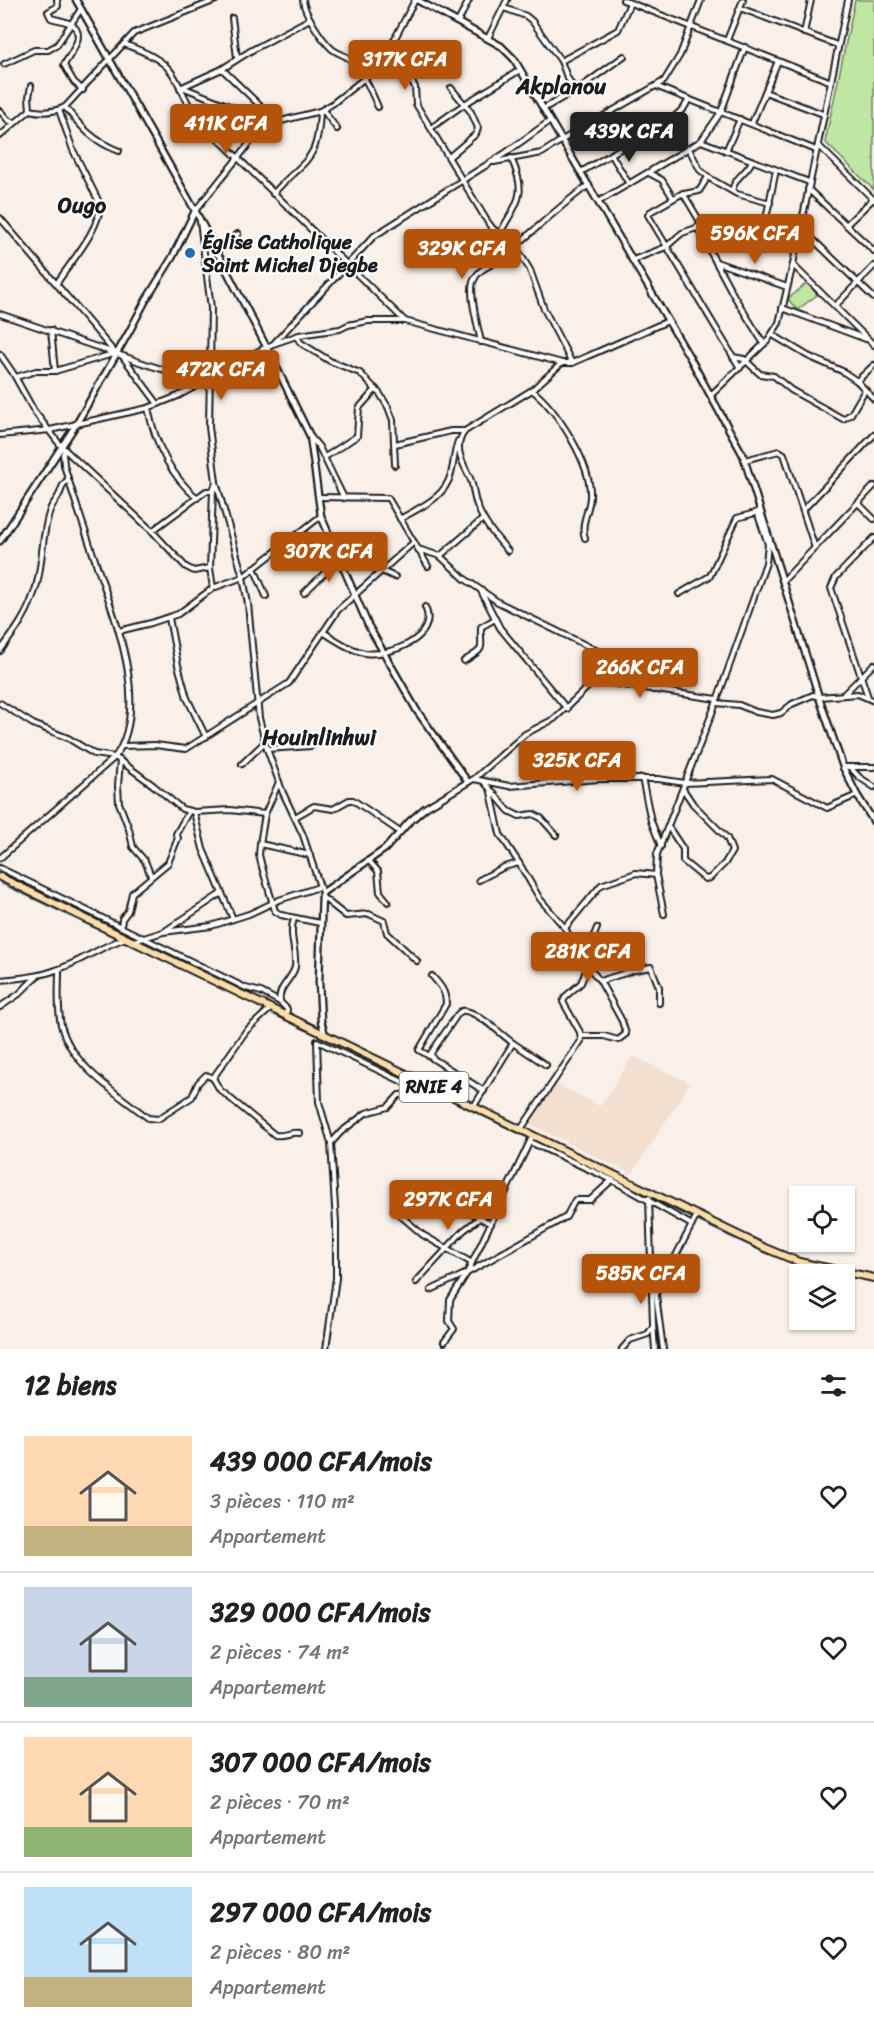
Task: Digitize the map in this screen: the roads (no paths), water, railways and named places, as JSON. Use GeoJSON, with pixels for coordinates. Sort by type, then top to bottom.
{"type":"FeatureCollection","features":[{"type":"Feature","properties":{"kind":"main road","name":"RNIE 4"},"geometry":{"type":"LineString","coordinates":[[0,877],[269,1011],[326,1035],[521,1129],[650,1196],[799,1262],[874,1278]]}},
{"type":"Feature","properties":{"kind":"street"},"geometry":{"type":"LineString","coordinates":[[57,0],[58,6],[48,12],[51,18],[71,24],[75,30],[77,41],[75,50],[64,66],[74,82],[83,90]]}},
{"type":"Feature","properties":{"kind":"street"},"geometry":{"type":"LineString","coordinates":[[76,0],[199,218],[310,436],[321,516],[381,651],[424,721],[468,782]]}},
{"type":"Feature","properties":{"kind":"street"},"geometry":{"type":"LineString","coordinates":[[30,110],[40,112],[65,107],[134,33],[216,0]]}},
{"type":"Feature","properties":{"kind":"street"},"geometry":{"type":"LineString","coordinates":[[303,0],[310,19],[328,45],[350,59],[364,79],[378,107]]}},
{"type":"Feature","properties":{"kind":"street"},"geometry":{"type":"LineString","coordinates":[[0,541],[63,448],[172,258],[195,211],[249,142],[277,122],[321,111],[380,66],[416,0],[488,38],[508,52],[520,70],[711,395],[745,460],[768,544],[766,563],[655,864],[664,914]]}},
{"type":"Feature","properties":{"kind":"street"},"geometry":{"type":"LineString","coordinates":[[458,22],[469,0]]}},
{"type":"Feature","properties":{"kind":"street"},"geometry":{"type":"LineString","coordinates":[[488,38],[507,0]]}},
{"type":"Feature","properties":{"kind":"street"},"geometry":{"type":"LineString","coordinates":[[623,0],[829,81]]}},
{"type":"Feature","properties":{"kind":"street"},"geometry":{"type":"LineString","coordinates":[[489,164],[542,153],[657,87],[671,72],[701,0]]}},
{"type":"Feature","properties":{"kind":"street"},"geometry":{"type":"LineString","coordinates":[[726,40],[743,0]]}},
{"type":"Feature","properties":{"kind":"street"},"geometry":{"type":"LineString","coordinates":[[804,33],[810,0]]}},
{"type":"Feature","properties":{"kind":"street"},"geometry":{"type":"LineString","coordinates":[[711,395],[773,335],[783,308],[829,81],[848,0]]}},
{"type":"Feature","properties":{"kind":"street"},"geometry":{"type":"LineString","coordinates":[[561,61],[618,30],[630,3]]}},
{"type":"Feature","properties":{"kind":"street"},"geometry":{"type":"LineString","coordinates":[[504,8],[530,18],[561,61],[575,90]]}},
{"type":"Feature","properties":{"kind":"street"},"geometry":{"type":"LineString","coordinates":[[740,8],[837,45]]}},
{"type":"Feature","properties":{"kind":"street"},"geometry":{"type":"LineString","coordinates":[[4,64],[34,50],[48,50],[57,45],[81,9]]}},
{"type":"Feature","properties":{"kind":"street"},"geometry":{"type":"LineString","coordinates":[[232,18],[237,58]]}},
{"type":"Feature","properties":{"kind":"street"},"geometry":{"type":"LineString","coordinates":[[181,87],[222,69],[237,58],[310,19]]}},
{"type":"Feature","properties":{"kind":"street"},"geometry":{"type":"LineString","coordinates":[[124,44],[143,51],[167,67],[181,87],[193,113],[237,159],[405,321]]}},
{"type":"Feature","properties":{"kind":"street"},"geometry":{"type":"LineString","coordinates":[[598,202],[701,141],[721,112],[745,47]]}},
{"type":"Feature","properties":{"kind":"street"},"geometry":{"type":"LineString","coordinates":[[391,49],[415,87],[416,104],[487,221],[516,246],[530,270],[544,309],[572,363]]}},
{"type":"Feature","properties":{"kind":"street"},"geometry":{"type":"LineString","coordinates":[[543,109],[624,56]]}},
{"type":"Feature","properties":{"kind":"street"},"geometry":{"type":"LineString","coordinates":[[752,123],[778,61]]}},
{"type":"Feature","properties":{"kind":"street"},"geometry":{"type":"LineString","coordinates":[[222,69],[277,122]]}},
{"type":"Feature","properties":{"kind":"street"},"geometry":{"type":"LineString","coordinates":[[431,128],[520,70]]}},
{"type":"Feature","properties":{"kind":"street"},"geometry":{"type":"LineString","coordinates":[[30,110],[31,86]]}},
{"type":"Feature","properties":{"kind":"street"},"geometry":{"type":"LineString","coordinates":[[181,87],[237,109],[272,117]]}},
{"type":"Feature","properties":{"kind":"street"},"geometry":{"type":"LineString","coordinates":[[657,87],[816,150]]}},
{"type":"Feature","properties":{"kind":"street"},"geometry":{"type":"LineString","coordinates":[[449,157],[478,131],[471,112],[463,105],[452,88]]}},
{"type":"Feature","properties":{"kind":"street"},"geometry":{"type":"LineString","coordinates":[[765,92],[823,114]]}},
{"type":"Feature","properties":{"kind":"street"},"geometry":{"type":"LineString","coordinates":[[581,172],[680,113],[689,99]]}},
{"type":"Feature","properties":{"kind":"street"},"geometry":{"type":"LineString","coordinates":[[65,107],[82,128],[96,140],[119,151]]}},
{"type":"Feature","properties":{"kind":"street"},"geometry":{"type":"LineString","coordinates":[[0,136],[30,110]]}},
{"type":"Feature","properties":{"kind":"street"},"geometry":{"type":"LineString","coordinates":[[57,283],[94,226],[100,212],[100,204],[73,150],[59,110]]}},
{"type":"Feature","properties":{"kind":"street"},"geometry":{"type":"LineString","coordinates":[[0,111],[14,123]]}},
{"type":"Feature","properties":{"kind":"street"},"geometry":{"type":"LineString","coordinates":[[321,111],[337,129]]}},
{"type":"Feature","properties":{"kind":"street"},"geometry":{"type":"LineString","coordinates":[[273,194],[310,158],[318,138],[321,111]]}},
{"type":"Feature","properties":{"kind":"street"},"geometry":{"type":"LineString","coordinates":[[726,151],[740,119]]}},
{"type":"Feature","properties":{"kind":"street"},"geometry":{"type":"LineString","coordinates":[[0,435],[50,430],[148,408],[200,384],[210,376],[267,348],[374,236],[489,164],[550,121]]}},
{"type":"Feature","properties":{"kind":"street"},"geometry":{"type":"LineString","coordinates":[[701,141],[809,182]]}},
{"type":"Feature","properties":{"kind":"street"},"geometry":{"type":"LineString","coordinates":[[817,144],[874,200],[846,225]]}},
{"type":"Feature","properties":{"kind":"street"},"geometry":{"type":"LineString","coordinates":[[689,149],[700,170],[708,176],[737,194],[770,203]]}},
{"type":"Feature","properties":{"kind":"street"},"geometry":{"type":"LineString","coordinates":[[611,154],[629,184]]}},
{"type":"Feature","properties":{"kind":"street"},"geometry":{"type":"LineString","coordinates":[[500,233],[518,200],[521,187],[511,158]]}},
{"type":"Feature","properties":{"kind":"street"},"geometry":{"type":"LineString","coordinates":[[732,191],[739,174],[750,166],[752,160]]}},
{"type":"Feature","properties":{"kind":"street"},"geometry":{"type":"LineString","coordinates":[[762,238],[776,170]]}},
{"type":"Feature","properties":{"kind":"street"},"geometry":{"type":"LineString","coordinates":[[649,173],[662,180],[673,198]]}},
{"type":"Feature","properties":{"kind":"street"},"geometry":{"type":"LineString","coordinates":[[708,176],[699,191],[673,198],[648,215],[740,368]]}},
{"type":"Feature","properties":{"kind":"street"},"geometry":{"type":"LineString","coordinates":[[481,342],[472,289],[482,269],[497,261],[589,185]]}},
{"type":"Feature","properties":{"kind":"street"},"geometry":{"type":"LineString","coordinates":[[808,189],[874,251]]}},
{"type":"Feature","properties":{"kind":"street"},"geometry":{"type":"LineString","coordinates":[[684,194],[716,262],[764,344]]}},
{"type":"Feature","properties":{"kind":"street"},"geometry":{"type":"LineString","coordinates":[[0,218],[115,354]]}},
{"type":"Feature","properties":{"kind":"street"},"geometry":{"type":"LineString","coordinates":[[199,218],[211,308],[209,427],[216,482],[243,577],[250,624],[256,704],[265,742],[310,855],[321,892],[320,1004],[321,1021],[326,1035]]}},
{"type":"Feature","properties":{"kind":"street"},"geometry":{"type":"LineString","coordinates":[[633,260],[666,247],[677,235],[699,226],[717,224],[795,251]]}},
{"type":"Feature","properties":{"kind":"street"},"geometry":{"type":"LineString","coordinates":[[800,228],[874,298]]}},
{"type":"Feature","properties":{"kind":"street"},"geometry":{"type":"LineString","coordinates":[[216,251],[238,234]]}},
{"type":"Feature","properties":{"kind":"street"},"geometry":{"type":"LineString","coordinates":[[716,262],[787,287]]}},
{"type":"Feature","properties":{"kind":"street"},"geometry":{"type":"LineString","coordinates":[[793,264],[874,345]]}},
{"type":"Feature","properties":{"kind":"street"},"geometry":{"type":"LineString","coordinates":[[835,306],[874,266]]}},
{"type":"Feature","properties":{"kind":"street"},"geometry":{"type":"LineString","coordinates":[[783,308],[870,341]]}},
{"type":"Feature","properties":{"kind":"street"},"geometry":{"type":"LineString","coordinates":[[0,314],[51,330],[142,364],[176,372],[210,376]]}},
{"type":"Feature","properties":{"kind":"street"},"geometry":{"type":"LineString","coordinates":[[273,344],[315,331],[340,329],[368,321],[405,321],[562,363],[572,363],[668,321]]}},
{"type":"Feature","properties":{"kind":"street"},"geometry":{"type":"LineString","coordinates":[[51,330],[55,371]]}},
{"type":"Feature","properties":{"kind":"street"},"geometry":{"type":"LineString","coordinates":[[773,335],[808,356],[842,371],[857,381],[874,399]]}},
{"type":"Feature","properties":{"kind":"street"},"geometry":{"type":"LineString","coordinates":[[296,336],[301,343],[330,362],[360,373],[376,390],[391,413],[395,465]]}},
{"type":"Feature","properties":{"kind":"street"},"geometry":{"type":"LineString","coordinates":[[0,354],[34,411],[63,448],[152,531],[190,570],[210,568]]}},
{"type":"Feature","properties":{"kind":"street"},"geometry":{"type":"LineString","coordinates":[[16,378],[36,371],[55,371],[115,354]]}},
{"type":"Feature","properties":{"kind":"street"},"geometry":{"type":"LineString","coordinates":[[123,356],[158,404]]}},
{"type":"Feature","properties":{"kind":"street"},"geometry":{"type":"LineString","coordinates":[[732,356],[747,361],[760,375],[774,376],[791,390],[843,419],[851,414],[865,390]]}},
{"type":"Feature","properties":{"kind":"street"},"geometry":{"type":"LineString","coordinates":[[400,519],[437,498],[444,490],[451,474],[456,447],[465,431],[532,390],[562,363]]}},
{"type":"Feature","properties":{"kind":"street"},"geometry":{"type":"LineString","coordinates":[[857,381],[874,365]]}},
{"type":"Feature","properties":{"kind":"street"},"geometry":{"type":"LineString","coordinates":[[325,457],[357,436],[358,408],[376,390]]}},
{"type":"Feature","properties":{"kind":"street"},"geometry":{"type":"LineString","coordinates":[[532,390],[550,409],[578,452],[585,469],[590,497],[583,531],[585,538]]}},
{"type":"Feature","properties":{"kind":"street"},"geometry":{"type":"LineString","coordinates":[[148,408],[156,436],[174,475],[197,498]]}},
{"type":"Feature","properties":{"kind":"street"},"geometry":{"type":"LineString","coordinates":[[395,444],[451,431],[465,431]]}},
{"type":"Feature","properties":{"kind":"street"},"geometry":{"type":"LineString","coordinates":[[803,510],[874,435]]}},
{"type":"Feature","properties":{"kind":"street"},"geometry":{"type":"LineString","coordinates":[[310,436],[325,457],[344,498]]}},
{"type":"Feature","properties":{"kind":"street"},"geometry":{"type":"LineString","coordinates":[[460,439],[461,461],[471,481],[475,501],[483,519],[508,551]]}},
{"type":"Feature","properties":{"kind":"street"},"geometry":{"type":"LineString","coordinates":[[0,858],[115,757],[123,746],[130,712],[130,695],[119,630],[68,480],[62,457],[63,448]]}},
{"type":"Feature","properties":{"kind":"street"},"geometry":{"type":"LineString","coordinates":[[745,460],[782,452],[786,457],[814,548]]}},
{"type":"Feature","properties":{"kind":"street"},"geometry":{"type":"LineString","coordinates":[[0,651],[24,617],[34,594],[50,507],[60,494],[62,484],[68,480]]}},
{"type":"Feature","properties":{"kind":"street"},"geometry":{"type":"LineString","coordinates":[[213,588],[210,568],[213,490],[216,482]]}},
{"type":"Feature","properties":{"kind":"street"},"geometry":{"type":"LineString","coordinates":[[783,581],[874,486]]}},
{"type":"Feature","properties":{"kind":"street"},"geometry":{"type":"LineString","coordinates":[[152,531],[206,491],[213,490]]}},
{"type":"Feature","properties":{"kind":"street"},"geometry":{"type":"LineString","coordinates":[[318,497],[388,498],[428,567]]}},
{"type":"Feature","properties":{"kind":"street"},"geometry":{"type":"LineString","coordinates":[[858,503],[874,519]]}},
{"type":"Feature","properties":{"kind":"street"},"geometry":{"type":"LineString","coordinates":[[760,512],[843,767],[856,795],[874,822]]}},
{"type":"Feature","properties":{"kind":"street"},"geometry":{"type":"LineString","coordinates":[[679,594],[710,576],[737,518],[760,512]]}},
{"type":"Feature","properties":{"kind":"street"},"geometry":{"type":"LineString","coordinates":[[119,630],[178,614],[213,588],[243,577],[321,516]]}},
{"type":"Feature","properties":{"kind":"street"},"geometry":{"type":"LineString","coordinates":[[440,556],[483,519]]}},
{"type":"Feature","properties":{"kind":"street"},"geometry":{"type":"LineString","coordinates":[[868,697],[831,588],[836,577],[874,538]]}},
{"type":"Feature","properties":{"kind":"street"},"geometry":{"type":"LineString","coordinates":[[123,746],[155,745],[186,750],[289,683],[332,617],[414,542]]}},
{"type":"Feature","properties":{"kind":"street"},"geometry":{"type":"LineString","coordinates":[[417,549],[440,556],[498,602],[616,660],[653,690]]}},
{"type":"Feature","properties":{"kind":"street"},"geometry":{"type":"LineString","coordinates":[[335,550],[395,577]]}},
{"type":"Feature","properties":{"kind":"street"},"geometry":{"type":"LineString","coordinates":[[304,592],[339,559]]}},
{"type":"Feature","properties":{"kind":"street"},"geometry":{"type":"LineString","coordinates":[[766,563],[777,560]]}},
{"type":"Feature","properties":{"kind":"street"},"geometry":{"type":"LineString","coordinates":[[254,568],[266,596]]}},
{"type":"Feature","properties":{"kind":"street"},"geometry":{"type":"LineString","coordinates":[[481,590],[500,628],[567,709]]}},
{"type":"Feature","properties":{"kind":"street"},"geometry":{"type":"LineString","coordinates":[[323,632],[364,653],[400,649],[420,634],[428,620],[425,607]]}},
{"type":"Feature","properties":{"kind":"street"},"geometry":{"type":"LineString","coordinates":[[169,618],[181,679],[187,698],[206,737]]}},
{"type":"Feature","properties":{"kind":"street"},"geometry":{"type":"LineString","coordinates":[[464,661],[482,649],[481,627],[495,619]]}},
{"type":"Feature","properties":{"kind":"street"},"geometry":{"type":"LineString","coordinates":[[843,695],[874,664]]}},
{"type":"Feature","properties":{"kind":"street"},"geometry":{"type":"LineString","coordinates":[[133,942],[163,932],[212,926],[255,912],[274,902],[321,892],[385,849],[425,808],[474,779],[525,734],[544,726],[567,709],[596,681],[739,705],[756,712],[773,715],[813,695],[819,697],[858,694],[874,701]]}},
{"type":"Feature","properties":{"kind":"street"},"geometry":{"type":"LineString","coordinates":[[0,703],[33,724],[68,738],[94,754],[115,757],[153,785],[176,806],[192,812],[230,810],[265,814]]}},
{"type":"Feature","properties":{"kind":"street"},"geometry":{"type":"LineString","coordinates":[[267,748],[311,746],[321,739]]}},
{"type":"Feature","properties":{"kind":"street"},"geometry":{"type":"LineString","coordinates":[[242,764],[265,742]]}},
{"type":"Feature","properties":{"kind":"street"},"geometry":{"type":"LineString","coordinates":[[120,760],[119,803],[133,847],[145,861],[151,876]]}},
{"type":"Feature","properties":{"kind":"street"},"geometry":{"type":"LineString","coordinates":[[843,767],[874,767]]}},
{"type":"Feature","properties":{"kind":"street"},"geometry":{"type":"LineString","coordinates":[[850,767],[859,777],[874,787]]}},
{"type":"Feature","properties":{"kind":"street"},"geometry":{"type":"LineString","coordinates":[[474,779],[509,786],[599,779],[642,778],[685,783],[772,779],[827,808],[856,795]]}},
{"type":"Feature","properties":{"kind":"street"},"geometry":{"type":"LineString","coordinates":[[642,778],[651,821],[661,846]]}},
{"type":"Feature","properties":{"kind":"street"},"geometry":{"type":"LineString","coordinates":[[279,782],[265,814],[259,855],[262,867],[275,911],[281,915],[320,923]]}},
{"type":"Feature","properties":{"kind":"street"},"geometry":{"type":"LineString","coordinates":[[483,782],[508,811],[519,816],[533,814],[541,818],[556,835]]}},
{"type":"Feature","properties":{"kind":"street"},"geometry":{"type":"LineString","coordinates":[[668,828],[683,849],[683,861],[705,879],[710,878],[732,850],[727,838],[693,804],[683,789]]}},
{"type":"Feature","properties":{"kind":"street"},"geometry":{"type":"LineString","coordinates":[[491,791],[500,834],[540,899],[565,928],[578,952],[600,981],[627,1034],[618,1040],[604,1036],[581,1036]]}},
{"type":"Feature","properties":{"kind":"street"},"geometry":{"type":"LineString","coordinates":[[295,817],[314,806],[333,809],[353,800],[400,832]]}},
{"type":"Feature","properties":{"kind":"street"},"geometry":{"type":"LineString","coordinates":[[121,927],[132,893],[170,859],[178,838],[176,834],[192,812]]}},
{"type":"Feature","properties":{"kind":"street"},"geometry":{"type":"LineString","coordinates":[[192,812],[201,843],[233,919]]}},
{"type":"Feature","properties":{"kind":"street"},"geometry":{"type":"LineString","coordinates":[[260,844],[310,855]]}},
{"type":"Feature","properties":{"kind":"street"},"geometry":{"type":"LineString","coordinates":[[369,861],[378,871],[380,892],[388,902]]}},
{"type":"Feature","properties":{"kind":"street"},"geometry":{"type":"LineString","coordinates":[[479,879],[504,867],[519,863]]}},
{"type":"Feature","properties":{"kind":"street"},"geometry":{"type":"LineString","coordinates":[[0,868],[246,988],[261,992],[280,1002],[287,1009],[286,1017]]}},
{"type":"Feature","properties":{"kind":"street"},"geometry":{"type":"LineString","coordinates":[[565,928],[602,885],[636,873],[656,874]]}},
{"type":"Feature","properties":{"kind":"street"},"geometry":{"type":"LineString","coordinates":[[163,932],[222,892]]}},
{"type":"Feature","properties":{"kind":"street"},"geometry":{"type":"LineString","coordinates":[[321,892],[346,916],[369,914],[384,921],[387,933],[417,961]]}},
{"type":"Feature","properties":{"kind":"street"},"geometry":{"type":"LineString","coordinates":[[280,1002],[280,993],[295,966],[294,940],[291,933],[294,918]]}},
{"type":"Feature","properties":{"kind":"street"},"geometry":{"type":"LineString","coordinates":[[588,957],[597,928]]}},
{"type":"Feature","properties":{"kind":"street"},"geometry":{"type":"LineString","coordinates":[[0,980],[37,976],[58,970],[98,948],[126,938]]}},
{"type":"Feature","properties":{"kind":"street"},"geometry":{"type":"LineString","coordinates":[[578,952],[590,945]]}},
{"type":"Feature","properties":{"kind":"street"},"geometry":{"type":"LineString","coordinates":[[521,1129],[581,1041],[581,1036],[563,1002],[566,996],[581,983],[588,966]]}},
{"type":"Feature","properties":{"kind":"street"},"geometry":{"type":"LineString","coordinates":[[600,981],[651,967],[659,987],[659,1003]]}},
{"type":"Feature","properties":{"kind":"street"},"geometry":{"type":"LineString","coordinates":[[58,970],[59,1009],[68,1042],[92,1072],[148,1118],[158,1119],[192,1097],[198,1083],[206,1074],[213,1078],[220,1090],[270,1132],[280,1136],[290,1132],[300,1133]]}},
{"type":"Feature","properties":{"kind":"street"},"geometry":{"type":"LineString","coordinates":[[0,1007],[19,994],[37,976]]}},
{"type":"Feature","properties":{"kind":"street"},"geometry":{"type":"LineString","coordinates":[[432,976],[443,988],[446,1004],[418,1050],[484,1090]]}},
{"type":"Feature","properties":{"kind":"street"},"geometry":{"type":"LineString","coordinates":[[213,1078],[246,1031],[269,1011]]}},
{"type":"Feature","properties":{"kind":"street"},"geometry":{"type":"LineString","coordinates":[[432,1058],[431,1053],[457,1015],[461,1011],[466,1011],[479,1017],[546,1065]]}},
{"type":"Feature","properties":{"kind":"street"},"geometry":{"type":"LineString","coordinates":[[326,1349],[336,1278],[336,1223],[331,1143],[319,1102],[317,1041],[428,1094],[435,1096],[441,1090]]}},
{"type":"Feature","properties":{"kind":"street"},"geometry":{"type":"LineString","coordinates":[[474,1106],[513,1043]]}},
{"type":"Feature","properties":{"kind":"street"},"geometry":{"type":"LineString","coordinates":[[331,1143],[341,1132],[366,1113],[388,1107],[399,1095],[428,1094]]}},
{"type":"Feature","properties":{"kind":"street"},"geometry":{"type":"LineString","coordinates":[[444,1342],[454,1327],[449,1321],[450,1300],[472,1263],[533,1135]]}},
{"type":"Feature","properties":{"kind":"street"},"geometry":{"type":"LineString","coordinates":[[530,1142],[650,1196],[692,1225]]}},
{"type":"Feature","properties":{"kind":"street"},"geometry":{"type":"LineString","coordinates":[[431,1290],[566,1217],[575,1200],[590,1200],[612,1180]]}},
{"type":"Feature","properties":{"kind":"street"},"geometry":{"type":"LineString","coordinates":[[421,1189],[447,1199],[491,1224]]}},
{"type":"Feature","properties":{"kind":"street"},"geometry":{"type":"LineString","coordinates":[[650,1196],[655,1349]]}},
{"type":"Feature","properties":{"kind":"street"},"geometry":{"type":"LineString","coordinates":[[416,1282],[463,1231],[500,1201]]}},
{"type":"Feature","properties":{"kind":"street"},"geometry":{"type":"LineString","coordinates":[[393,1210],[411,1226],[472,1263]]}},
{"type":"Feature","properties":{"kind":"street"},"geometry":{"type":"LineString","coordinates":[[656,1294],[697,1215]]}},
{"type":"Feature","properties":{"kind":"street"},"geometry":{"type":"LineString","coordinates":[[651,1261],[663,1349]]}},
{"type":"Feature","properties":{"kind":"street"},"geometry":{"type":"LineString","coordinates":[[622,1349],[630,1340],[648,1334],[653,1324]]}},
{"type":"Feature","properties":{"kind":"waterway"},"geometry":{"type":"LineString","coordinates":[[0,883],[118,939]]}},
{"type":"Feature","properties":{"kind":"waterway"},"geometry":{"type":"LineString","coordinates":[[123,941],[528,1138]]}},
{"type":"Feature","properties":{"kind":"waterway"},"geometry":{"type":"LineString","coordinates":[[533,1141],[561,1154]]}},
{"type":"Feature","properties":{"kind":"waterway"},"geometry":{"type":"LineString","coordinates":[[630,1188],[647,1196]]}},
{"type":"Feature","properties":{"kind":"waterway"},"geometry":{"type":"LineString","coordinates":[[651,1198],[761,1250],[797,1264]]}},
{"type":"Feature","properties":{"kind":"place","name":"Église Catholique Saint Michel Djegbe"},"geometry":{"type":"Point","coordinates":[190,253]}},
{"type":"Feature","properties":{"kind":"district","name":"Akplanou"},"geometry":{"type":"Point","coordinates":[561,86]}},
{"type":"Feature","properties":{"kind":"district","name":"Ougo"},"geometry":{"type":"Point","coordinates":[82,205]}},
{"type":"Feature","properties":{"kind":"district","name":"Houinlinhwi"},"geometry":{"type":"Point","coordinates":[319,737]}}]}
